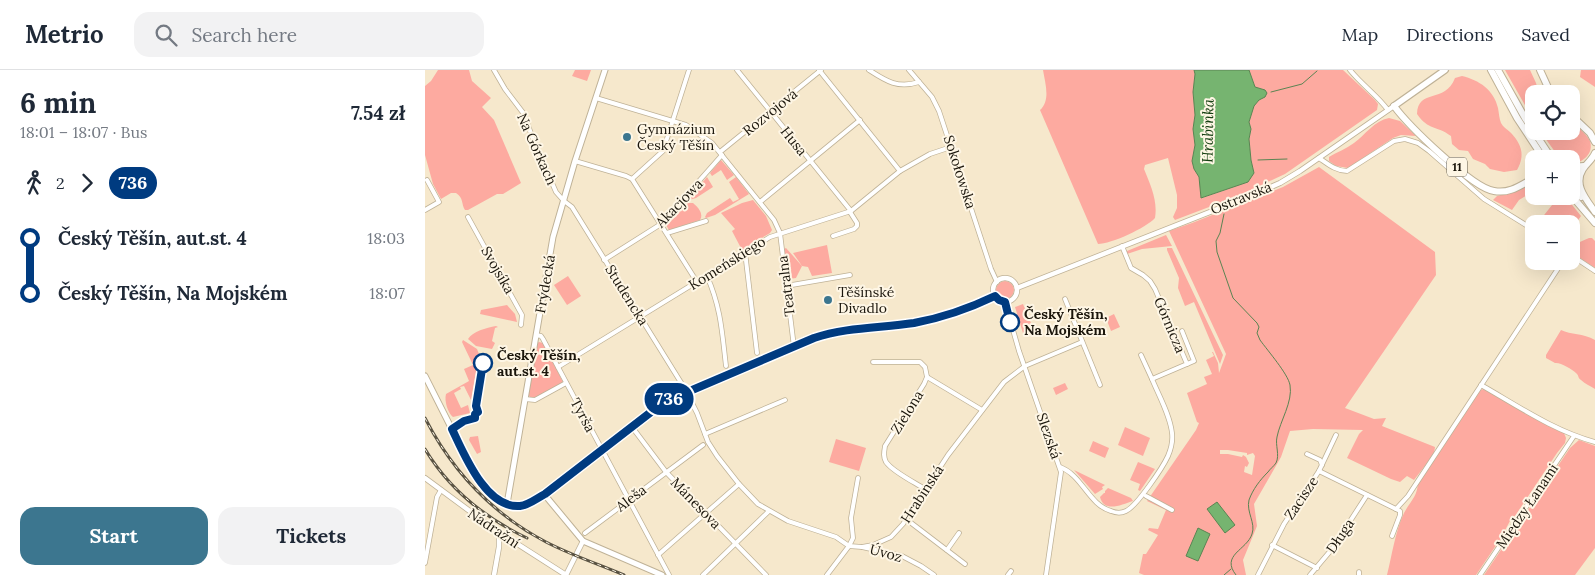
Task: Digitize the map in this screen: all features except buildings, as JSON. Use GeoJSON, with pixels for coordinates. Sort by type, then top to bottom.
{"type":"FeatureCollection","features":[{"type":"Feature","properties":{"kind":"highway"},"geometry":{"type":"LineString","coordinates":[[1498,70],[1525,121]]}},
{"type":"Feature","properties":{"kind":"highway"},"geometry":{"type":"LineString","coordinates":[[1540,70],[1547,85]]}},
{"type":"Feature","properties":{"kind":"highway"},"geometry":{"type":"LineString","coordinates":[[1493,73],[1525,124]]}},
{"type":"Feature","properties":{"kind":"highway","name":"11"},"geometry":{"type":"LineString","coordinates":[[1394,106],[1405,121],[1482,187],[1496,191],[1511,190],[1525,182]]}},
{"type":"Feature","properties":{"kind":"highway"},"geometry":{"type":"LineString","coordinates":[[1580,123],[1590,132],[1595,142]]}},
{"type":"Feature","properties":{"kind":"highway"},"geometry":{"type":"LineString","coordinates":[[1536,140],[1544,150]]}},
{"type":"Feature","properties":{"kind":"highway"},"geometry":{"type":"LineString","coordinates":[[1536,140],[1547,150]]}},
{"type":"Feature","properties":{"kind":"highway"},"geometry":{"type":"LineString","coordinates":[[1595,153],[1584,166],[1580,176],[1580,186],[1595,213]]}},
{"type":"Feature","properties":{"kind":"highway"},"geometry":{"type":"LineString","coordinates":[[1580,166],[1584,166]]}},
{"type":"Feature","properties":{"kind":"highway"},"geometry":{"type":"LineString","coordinates":[[1580,195],[1595,213]]}},
{"type":"Feature","properties":{"kind":"highway"},"geometry":{"type":"LineString","coordinates":[[1579,205],[1595,223]]}},
{"type":"Feature","properties":{"kind":"main road","name":"Frýdecká"},"geometry":{"type":"LineString","coordinates":[[507,504],[553,238],[575,161],[598,99],[605,70]]}},
{"type":"Feature","properties":{"kind":"main road","name":"Ostravská"},"geometry":{"type":"LineString","coordinates":[[1394,106],[1445,70]]}},
{"type":"Feature","properties":{"kind":"main road"},"geometry":{"type":"LineString","coordinates":[[425,376],[473,471],[489,492],[507,504],[519,506],[545,494],[583,541],[662,575]]}},
{"type":"Feature","properties":{"kind":"street","name":"Na Górkach"},"geometry":{"type":"LineString","coordinates":[[495,70],[505,89],[524,114],[556,192],[564,201]]}},
{"type":"Feature","properties":{"kind":"street"},"geometry":{"type":"LineString","coordinates":[[632,179],[663,151],[689,70]]}},
{"type":"Feature","properties":{"kind":"street","name":"Husa"},"geometry":{"type":"LineString","coordinates":[[737,70],[850,212]]}},
{"type":"Feature","properties":{"kind":"street"},"geometry":{"type":"LineString","coordinates":[[820,70],[900,171]]}},
{"type":"Feature","properties":{"kind":"street","name":"Rozvojová"},"geometry":{"type":"LineString","coordinates":[[721,154],[820,70]]}},
{"type":"Feature","properties":{"kind":"street"},"geometry":{"type":"LineString","coordinates":[[869,70],[897,85],[910,85],[919,82]]}},
{"type":"Feature","properties":{"kind":"street","name":"Sokołowska"},"geometry":{"type":"LineString","coordinates":[[909,70],[937,104],[991,269],[997,282]]}},
{"type":"Feature","properties":{"kind":"street"},"geometry":{"type":"LineString","coordinates":[[1350,70],[1380,99],[1388,110]]}},
{"type":"Feature","properties":{"kind":"street"},"geometry":{"type":"LineString","coordinates":[[598,99],[673,121]]}},
{"type":"Feature","properties":{"kind":"street","name":"Ostravská"},"geometry":{"type":"LineString","coordinates":[[1005,302],[1014,298],[1017,288],[1280,183],[1394,106]]}},
{"type":"Feature","properties":{"kind":"street"},"geometry":{"type":"LineString","coordinates":[[760,202],[860,120]]}},
{"type":"Feature","properties":{"kind":"street","name":"Teatralna"},"geometry":{"type":"LineString","coordinates":[[673,121],[686,125],[713,143],[775,220],[780,233],[794,347]]}},
{"type":"Feature","properties":{"kind":"street"},"geometry":{"type":"LineString","coordinates":[[1319,158],[1331,167],[1347,171],[1394,141],[1410,140],[1429,151],[1484,199],[1525,224]]}},
{"type":"Feature","properties":{"kind":"street","name":"Komeńskiego"},"geometry":{"type":"LineString","coordinates":[[558,368],[770,237],[850,212],[900,171],[930,154],[951,147]]}},
{"type":"Feature","properties":{"kind":"street","name":"Akacjowa"},"geometry":{"type":"LineString","coordinates":[[605,260],[661,224],[721,154]]}},
{"type":"Feature","properties":{"kind":"street"},"geometry":{"type":"LineString","coordinates":[[575,161],[632,179],[697,282]]}},
{"type":"Feature","properties":{"kind":"street"},"geometry":{"type":"LineString","coordinates":[[425,210],[439,202],[427,180]]}},
{"type":"Feature","properties":{"kind":"street","name":"Studencka"},"geometry":{"type":"LineString","coordinates":[[564,201],[572,207],[641,316],[687,391],[708,442],[739,484],[758,504],[787,522],[836,537],[849,546]]}},
{"type":"Feature","properties":{"kind":"street"},"geometry":{"type":"LineString","coordinates":[[833,236],[854,229],[857,226],[850,212]]}},
{"type":"Feature","properties":{"kind":"street","name":"Svojsíka"},"geometry":{"type":"LineString","coordinates":[[468,217],[518,306],[522,315],[521,325]]}},
{"type":"Feature","properties":{"kind":"street"},"geometry":{"type":"LineString","coordinates":[[667,233],[706,221]]}},
{"type":"Feature","properties":{"kind":"street","name":"Górnicza"},"geometry":{"type":"LineString","coordinates":[[1122,246],[1131,268],[1143,275],[1155,289],[1187,364],[1151,379]]}},
{"type":"Feature","properties":{"kind":"street"},"geometry":{"type":"LineString","coordinates":[[745,252],[757,353]]}},
{"type":"Feature","properties":{"kind":"street"},"geometry":{"type":"LineString","coordinates":[[1580,260],[1595,271]]}},
{"type":"Feature","properties":{"kind":"street"},"geometry":{"type":"LineString","coordinates":[[1396,509],[1407,496],[1557,270]]}},
{"type":"Feature","properties":{"kind":"street"},"geometry":{"type":"LineString","coordinates":[[707,276],[715,294],[720,314],[726,366]]}},
{"type":"Feature","properties":{"kind":"street"},"geometry":{"type":"LineString","coordinates":[[787,286],[851,276]]}},
{"type":"Feature","properties":{"kind":"street"},"geometry":{"type":"LineString","coordinates":[[1005,302],[995,296],[994,290],[997,282],[1002,279],[1008,279],[1017,288]]}},
{"type":"Feature","properties":{"kind":"street"},"geometry":{"type":"LineString","coordinates":[[545,494],[600,448],[632,427],[664,402],[687,391],[814,338],[833,333],[933,319],[995,296]]}},
{"type":"Feature","properties":{"kind":"street"},"geometry":{"type":"LineString","coordinates":[[1065,299],[1100,385]]}},
{"type":"Feature","properties":{"kind":"street","name":"Slezská"},"geometry":{"type":"LineString","coordinates":[[1005,302],[1059,467],[1060,478],[1046,575]]}},
{"type":"Feature","properties":{"kind":"street"},"geometry":{"type":"LineString","coordinates":[[1182,331],[1194,361],[1187,364]]}},
{"type":"Feature","properties":{"kind":"street","name":"Tyrša"},"geometry":{"type":"LineString","coordinates":[[536,335],[541,336],[543,339],[669,575]]}},
{"type":"Feature","properties":{"kind":"street","name":"Hrabinská"},"geometry":{"type":"LineString","coordinates":[[849,546],[863,547],[873,545],[891,537],[906,519],[948,454],[1004,382],[1025,366],[1082,342]]}},
{"type":"Feature","properties":{"kind":"street"},"geometry":{"type":"LineString","coordinates":[[1059,467],[1067,470],[1074,476],[1099,505],[1113,512],[1121,512],[1132,507],[1139,500],[1168,457],[1172,442],[1172,433],[1168,419],[1141,355]]}},
{"type":"Feature","properties":{"kind":"street"},"geometry":{"type":"LineString","coordinates":[[922,364],[926,360]]}},
{"type":"Feature","properties":{"kind":"street"},"geometry":{"type":"LineString","coordinates":[[873,362],[920,362],[928,373]]}},
{"type":"Feature","properties":{"kind":"street","name":"Zielona"},"geometry":{"type":"LineString","coordinates":[[925,489],[892,468],[885,460],[883,454],[885,446],[924,384],[928,373],[982,410]]}},
{"type":"Feature","properties":{"kind":"street"},"geometry":{"type":"LineString","coordinates":[[525,399],[535,400],[566,383]]}},
{"type":"Feature","properties":{"kind":"street"},"geometry":{"type":"LineString","coordinates":[[1481,385],[1541,420],[1574,436],[1595,442]]}},
{"type":"Feature","properties":{"kind":"street"},"geometry":{"type":"LineString","coordinates":[[705,434],[785,400]]}},
{"type":"Feature","properties":{"kind":"street","name":"Mánesova"},"geometry":{"type":"LineString","coordinates":[[632,427],[666,472],[766,575]]}},
{"type":"Feature","properties":{"kind":"street"},"geometry":{"type":"LineString","coordinates":[[1321,469],[1336,435]]}},
{"type":"Feature","properties":{"kind":"street","name":"Między Łanami"},"geometry":{"type":"LineString","coordinates":[[1480,575],[1574,436]]}},
{"type":"Feature","properties":{"kind":"street","name":"Aleša"},"geometry":{"type":"LineString","coordinates":[[585,533],[703,445]]}},
{"type":"Feature","properties":{"kind":"street"},"geometry":{"type":"LineString","coordinates":[[1307,454],[1320,460],[1321,469]]}},
{"type":"Feature","properties":{"kind":"street","name":"Zacisze"},"geometry":{"type":"LineString","coordinates":[[1258,575],[1284,524],[1321,469],[1367,495]]}},
{"type":"Feature","properties":{"kind":"street","name":"Nádražní"},"geometry":{"type":"LineString","coordinates":[[425,478],[513,542],[566,575]]}},
{"type":"Feature","properties":{"kind":"street"},"geometry":{"type":"LineString","coordinates":[[827,575],[853,538],[851,518],[858,478]]}},
{"type":"Feature","properties":{"kind":"street"},"geometry":{"type":"LineString","coordinates":[[658,555],[739,484]]}},
{"type":"Feature","properties":{"kind":"street"},"geometry":{"type":"LineString","coordinates":[[425,563],[437,497],[441,490]]}},
{"type":"Feature","properties":{"kind":"street"},"geometry":{"type":"LineString","coordinates":[[1367,495],[1400,511],[1401,513],[1392,536]]}},
{"type":"Feature","properties":{"kind":"street","name":"Długa"},"geometry":{"type":"LineString","coordinates":[[1310,575],[1332,549],[1367,495]]}},
{"type":"Feature","properties":{"kind":"street"},"geometry":{"type":"LineString","coordinates":[[1146,496],[1172,510]]}},
{"type":"Feature","properties":{"kind":"street"},"geometry":{"type":"LineString","coordinates":[[703,575],[769,511]]}},
{"type":"Feature","properties":{"kind":"street"},"geometry":{"type":"LineString","coordinates":[[911,511],[917,515]]}},
{"type":"Feature","properties":{"kind":"street"},"geometry":{"type":"LineString","coordinates":[[906,519],[965,564]]}},
{"type":"Feature","properties":{"kind":"street"},"geometry":{"type":"LineString","coordinates":[[493,575],[499,547],[499,532]]}},
{"type":"Feature","properties":{"kind":"street"},"geometry":{"type":"LineString","coordinates":[[947,550],[959,533]]}},
{"type":"Feature","properties":{"kind":"street"},"geometry":{"type":"LineString","coordinates":[[566,575],[583,541]]}},
{"type":"Feature","properties":{"kind":"street"},"geometry":{"type":"LineString","coordinates":[[499,547],[505,542],[513,542]]}},
{"type":"Feature","properties":{"kind":"street"},"geometry":{"type":"LineString","coordinates":[[1272,545],[1317,568]]}},
{"type":"Feature","properties":{"kind":"street","name":"Úvoz"},"geometry":{"type":"LineString","coordinates":[[863,547],[902,556],[934,575]]}},
{"type":"Feature","properties":{"kind":"street"},"geometry":{"type":"LineString","coordinates":[[1008,575],[1011,570]]}},
{"type":"Feature","properties":{"kind":"shaded area"},"geometry":{"type":"Polygon","coordinates":[[[438,70],[469,70],[472,81],[491,98],[482,107],[494,120],[521,183],[503,194],[497,194],[468,210],[465,210],[460,197],[456,193],[451,193],[441,199],[433,184],[425,155],[425,86],[431,81],[438,70]]]}},
{"type":"Feature","properties":{"kind":"shaded area"},"geometry":{"type":"Polygon","coordinates":[[[575,70],[591,70],[587,81],[572,76],[575,70]]]}},
{"type":"Feature","properties":{"kind":"shaded area"},"geometry":{"type":"Polygon","coordinates":[[[1043,70],[1194,70],[1195,115],[1193,129],[1195,145],[1192,161],[1199,177],[1202,198],[1248,182],[1254,173],[1251,160],[1249,139],[1251,129],[1249,122],[1254,106],[1265,97],[1265,90],[1255,87],[1249,70],[1343,70],[1378,104],[1377,110],[1285,174],[1238,196],[1175,220],[1173,217],[1177,208],[1177,195],[1168,158],[1145,165],[1144,169],[1154,199],[1155,218],[1128,235],[1098,244],[1040,110],[1046,96],[1043,70]]]}},
{"type":"Feature","properties":{"kind":"shaded area"},"geometry":{"type":"Polygon","coordinates":[[[1505,70],[1530,70],[1536,85],[1525,85],[1525,105],[1505,70]]]}},
{"type":"Feature","properties":{"kind":"shaded area"},"geometry":{"type":"Polygon","coordinates":[[[1581,70],[1595,70],[1595,87],[1580,77],[1581,70]]]}},
{"type":"Feature","properties":{"kind":"shaded area"},"geometry":{"type":"Polygon","coordinates":[[[1462,76],[1480,83],[1493,96],[1501,123],[1514,136],[1521,150],[1520,165],[1517,170],[1504,172],[1490,169],[1485,164],[1473,159],[1468,151],[1459,150],[1452,144],[1451,136],[1429,126],[1417,114],[1422,101],[1445,91],[1451,86],[1455,78],[1462,76]]]}},
{"type":"Feature","properties":{"kind":"shaded area"},"geometry":{"type":"Polygon","coordinates":[[[1389,118],[1400,121],[1416,136],[1401,135],[1393,138],[1348,168],[1336,166],[1329,161],[1329,157],[1354,143],[1379,122],[1389,118]]]}},
{"type":"Feature","properties":{"kind":"shaded area"},"geometry":{"type":"Polygon","coordinates":[[[1580,129],[1587,136],[1591,146],[1587,157],[1580,161],[1580,150],[1554,150],[1546,140],[1580,140],[1580,129]]]}},
{"type":"Feature","properties":{"kind":"shaded area"},"geometry":{"type":"Polygon","coordinates":[[[721,160],[734,175],[727,180],[721,170],[712,176],[710,173],[721,160]]]}},
{"type":"Feature","properties":{"kind":"shaded area"},"geometry":{"type":"Polygon","coordinates":[[[1319,167],[1435,252],[1436,275],[1345,408],[1374,419],[1386,418],[1382,426],[1435,447],[1434,454],[1414,480],[1407,476],[1400,482],[1347,458],[1363,430],[1313,429],[1290,431],[1281,457],[1254,504],[1257,526],[1243,560],[1246,575],[1144,575],[1139,573],[1143,554],[1146,554],[1158,535],[1148,530],[1149,528],[1158,529],[1166,510],[1147,501],[1199,423],[1187,393],[1207,384],[1204,377],[1212,374],[1206,360],[1214,356],[1212,352],[1218,363],[1219,373],[1226,354],[1169,231],[1283,187],[1319,167]],[[1220,450],[1220,454],[1242,457],[1243,455],[1249,463],[1247,467],[1245,466],[1244,472],[1252,475],[1255,456],[1253,453],[1247,455],[1247,453],[1220,450]]]}},
{"type":"Feature","properties":{"kind":"shaded area"},"geometry":{"type":"Polygon","coordinates":[[[707,177],[713,187],[696,198],[689,200],[688,199],[707,177]]]}},
{"type":"Feature","properties":{"kind":"shaded area"},"geometry":{"type":"Polygon","coordinates":[[[736,177],[749,194],[715,215],[706,218],[707,213],[730,198],[733,202],[739,199],[729,182],[736,177]]]}},
{"type":"Feature","properties":{"kind":"shaded area"},"geometry":{"type":"Polygon","coordinates":[[[1525,187],[1525,196],[1519,200],[1512,210],[1493,200],[1497,196],[1525,187]]]}},
{"type":"Feature","properties":{"kind":"shaded area"},"geometry":{"type":"Polygon","coordinates":[[[753,200],[766,216],[772,230],[742,250],[732,231],[735,229],[721,213],[753,200]]]}},
{"type":"Feature","properties":{"kind":"shaded area"},"geometry":{"type":"Polygon","coordinates":[[[685,203],[693,203],[697,206],[701,213],[700,220],[669,230],[666,225],[685,203]]]}},
{"type":"Feature","properties":{"kind":"shaded area"},"geometry":{"type":"Polygon","coordinates":[[[1552,205],[1572,205],[1581,216],[1580,217],[1580,215],[1544,215],[1552,205]]]}},
{"type":"Feature","properties":{"kind":"shaded area"},"geometry":{"type":"Polygon","coordinates":[[[1166,235],[1172,246],[1142,249],[1127,254],[1127,251],[1166,235]]]}},
{"type":"Feature","properties":{"kind":"shaded area"},"geometry":{"type":"Polygon","coordinates":[[[1589,238],[1595,241],[1595,268],[1580,258],[1580,242],[1589,238]]]}},
{"type":"Feature","properties":{"kind":"shaded area"},"geometry":{"type":"Polygon","coordinates":[[[827,245],[832,273],[812,276],[808,267],[802,266],[793,253],[827,245]]]}},
{"type":"Feature","properties":{"kind":"shaded area"},"geometry":{"type":"Polygon","coordinates":[[[786,248],[802,266],[796,278],[788,278],[784,249],[786,248]]]}},
{"type":"Feature","properties":{"kind":"shaded area"},"geometry":{"type":"Polygon","coordinates":[[[1167,248],[1172,248],[1223,355],[1220,364],[1194,302],[1185,306],[1178,288],[1179,278],[1167,248]]]}},
{"type":"Feature","properties":{"kind":"shaded area"},"geometry":{"type":"Polygon","coordinates":[[[568,276],[581,296],[567,305],[554,285],[568,276]]]}},
{"type":"Feature","properties":{"kind":"shaded area"},"geometry":{"type":"Polygon","coordinates":[[[1005,281],[1011,284],[1014,290],[1011,296],[1005,299],[999,296],[996,290],[999,284],[1005,281]]]}},
{"type":"Feature","properties":{"kind":"shaded area"},"geometry":{"type":"Polygon","coordinates":[[[1023,304],[1033,328],[1023,333],[1015,307],[1023,304]]]}},
{"type":"Feature","properties":{"kind":"shaded area"},"geometry":{"type":"Polygon","coordinates":[[[507,305],[515,314],[517,322],[480,314],[481,310],[507,305]]]}},
{"type":"Feature","properties":{"kind":"shaded area"},"geometry":{"type":"Polygon","coordinates":[[[1114,314],[1120,327],[1111,331],[1106,318],[1114,314]]]}},
{"type":"Feature","properties":{"kind":"shaded area"},"geometry":{"type":"Polygon","coordinates":[[[498,327],[495,328],[492,341],[495,343],[492,349],[476,346],[468,339],[476,332],[498,327]]]}},
{"type":"Feature","properties":{"kind":"shaded area"},"geometry":{"type":"Polygon","coordinates":[[[1561,330],[1595,340],[1595,389],[1569,368],[1546,358],[1561,330]]]}},
{"type":"Feature","properties":{"kind":"shaded area"},"geometry":{"type":"Polygon","coordinates":[[[463,340],[477,349],[479,354],[471,400],[464,386],[454,393],[461,408],[468,405],[470,413],[453,417],[447,407],[446,394],[469,381],[464,369],[473,365],[462,342],[463,340]]]}},
{"type":"Feature","properties":{"kind":"shaded area"},"geometry":{"type":"Polygon","coordinates":[[[539,342],[543,343],[563,382],[534,399],[528,395],[536,344],[539,342]]]}},
{"type":"Feature","properties":{"kind":"shaded area"},"geometry":{"type":"Polygon","coordinates":[[[1065,383],[1068,389],[1056,395],[1053,388],[1065,383]]]}},
{"type":"Feature","properties":{"kind":"shaded area"},"geometry":{"type":"Polygon","coordinates":[[[1484,389],[1564,433],[1565,443],[1515,516],[1511,519],[1501,538],[1476,575],[1387,575],[1398,528],[1415,494],[1418,481],[1480,390],[1484,389]]]}},
{"type":"Feature","properties":{"kind":"shaded area"},"geometry":{"type":"Polygon","coordinates":[[[1125,427],[1150,438],[1143,456],[1118,445],[1125,427]]]}},
{"type":"Feature","properties":{"kind":"shaded area"},"geometry":{"type":"Polygon","coordinates":[[[478,436],[481,452],[477,454],[469,440],[470,437],[478,436]]]}},
{"type":"Feature","properties":{"kind":"shaded area"},"geometry":{"type":"Polygon","coordinates":[[[836,439],[866,448],[859,471],[829,462],[836,439]]]}},
{"type":"Feature","properties":{"kind":"shaded area"},"geometry":{"type":"Polygon","coordinates":[[[1579,440],[1595,446],[1595,548],[1575,575],[1484,575],[1570,448],[1579,440]]]}},
{"type":"Feature","properties":{"kind":"shaded area"},"geometry":{"type":"Polygon","coordinates":[[[1093,441],[1109,448],[1105,458],[1089,451],[1093,441]]]}},
{"type":"Feature","properties":{"kind":"shaded area"},"geometry":{"type":"Polygon","coordinates":[[[1138,462],[1155,469],[1140,491],[1138,490],[1140,484],[1130,480],[1138,462]]]}},
{"type":"Feature","properties":{"kind":"shaded area"},"geometry":{"type":"Polygon","coordinates":[[[1074,470],[1105,485],[1102,487],[1103,489],[1095,494],[1074,470]]]}},
{"type":"Feature","properties":{"kind":"shaded area"},"geometry":{"type":"Polygon","coordinates":[[[1108,488],[1131,498],[1133,501],[1113,506],[1105,505],[1100,497],[1108,488]]]}},
{"type":"Feature","properties":{"kind":"water"},"geometry":{"type":"Polygon","coordinates":[[[1194,70],[1249,70],[1255,87],[1265,90],[1267,93],[1254,106],[1249,122],[1251,129],[1249,139],[1251,160],[1254,173],[1248,182],[1201,198],[1199,177],[1192,161],[1195,145],[1193,129],[1195,115],[1194,70]]]}},
{"type":"Feature","properties":{"kind":"water"},"geometry":{"type":"Polygon","coordinates":[[[1217,502],[1235,525],[1225,533],[1207,509],[1217,502]]]}},
{"type":"Feature","properties":{"kind":"water"},"geometry":{"type":"Polygon","coordinates":[[[1198,528],[1210,534],[1198,561],[1186,556],[1198,528]]]}},
{"type":"Feature","properties":{"kind":"waterway"},"geometry":{"type":"LineString","coordinates":[[1271,92],[1302,84],[1317,71]]}},
{"type":"Feature","properties":{"kind":"waterway"},"geometry":{"type":"LineString","coordinates":[[1258,160],[1287,159]]}},
{"type":"Feature","properties":{"kind":"waterway","name":"Hrabinka"},"geometry":{"type":"LineString","coordinates":[[1224,214],[1220,233],[1216,241],[1217,252],[1233,298],[1257,323],[1259,327],[1257,333],[1260,340],[1286,375],[1290,385],[1290,398],[1277,437],[1278,457],[1276,463],[1257,485],[1249,500],[1252,534],[1231,562],[1236,575]]}},
{"type":"Feature","properties":{"kind":"waterway"},"geometry":{"type":"LineString","coordinates":[[1224,575],[1231,569]]}},
{"type":"Feature","properties":{"kind":"railway"},"geometry":{"type":"LineString","coordinates":[[425,418],[448,456],[461,473],[509,518],[555,547],[624,575]]}},
{"type":"Feature","properties":{"kind":"railway"},"geometry":{"type":"LineString","coordinates":[[425,449],[445,477],[469,501],[497,521],[527,538]]}},
{"type":"Feature","properties":{"kind":"bus line","name":"736"},"geometry":{"type":"LineString","coordinates":[[483,363],[476,406],[478,412],[475,414],[475,418],[464,421],[452,429],[481,483],[493,496],[507,504],[519,506],[545,494],[664,402],[814,338],[833,333],[933,319],[995,296],[1002,302],[1005,302],[1010,322]]}},
{"type":"Feature","properties":{"kind":"place","name":"Gymnázium Český Těšín"},"geometry":{"type":"Point","coordinates":[627,137]}},
{"type":"Feature","properties":{"kind":"place","name":"Těšínské Divadlo"},"geometry":{"type":"Point","coordinates":[828,300]}},
{"type":"Feature","properties":{"kind":"place","name":"Český Těšín, Na Mojském"},"geometry":{"type":"Point","coordinates":[1010,322]}},
{"type":"Feature","properties":{"kind":"place","name":"Český Těšín, aut.st. 4"},"geometry":{"type":"Point","coordinates":[483,363]}}]}
